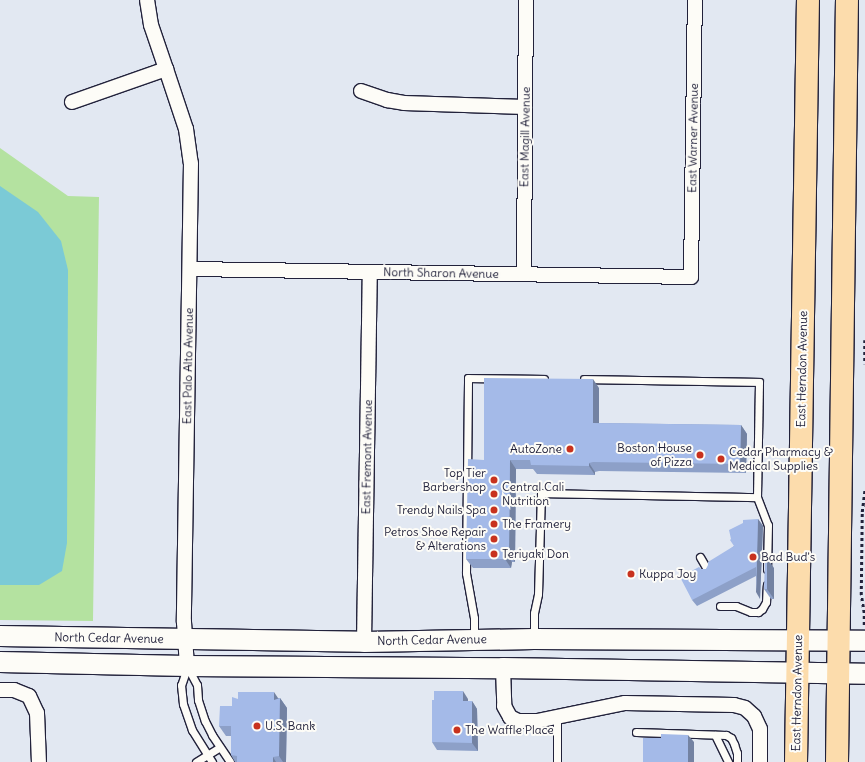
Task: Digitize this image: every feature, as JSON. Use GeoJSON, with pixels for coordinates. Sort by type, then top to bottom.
{"type":"FeatureCollection","features":[{"type":"Feature","properties":{"kind":"main road","name":"East Herndon Avenue"},"geometry":{"type":"LineString","coordinates":[[796,762],[808,0]]}},
{"type":"Feature","properties":{"kind":"main road"},"geometry":{"type":"LineString","coordinates":[[837,762],[847,0]]}},
{"type":"Feature","properties":{"kind":"main road","name":"North Cedar Avenue"},"geometry":{"type":"LineString","coordinates":[[0,636],[364,642],[474,639],[865,641]]}},
{"type":"Feature","properties":{"kind":"main road"},"geometry":{"type":"LineString","coordinates":[[360,668],[418,657],[515,658],[524,656],[531,650],[534,639]]}},
{"type":"Feature","properties":{"kind":"main road"},"geometry":{"type":"LineString","coordinates":[[0,662],[187,666],[503,668],[865,674]]}},
{"type":"Feature","properties":{"kind":"street","name":"East Palo Alto Avenue"},"geometry":{"type":"LineString","coordinates":[[147,0],[151,25],[190,147],[191,163],[184,622],[187,666]]}},
{"type":"Feature","properties":{"kind":"street","name":"East Magill Avenue"},"geometry":{"type":"LineString","coordinates":[[524,274],[526,0]]}},
{"type":"Feature","properties":{"kind":"street","name":"East Warner Avenue"},"geometry":{"type":"LineString","coordinates":[[691,277],[695,0]]}},
{"type":"Feature","properties":{"kind":"street"},"geometry":{"type":"LineString","coordinates":[[72,102],[166,69]]}},
{"type":"Feature","properties":{"kind":"street"},"geometry":{"type":"LineString","coordinates":[[360,91],[388,100],[404,103],[525,107]]}},
{"type":"Feature","properties":{"kind":"street","name":"North Sharon Avenue"},"geometry":{"type":"LineString","coordinates":[[190,269],[691,277]]}},
{"type":"Feature","properties":{"kind":"street","name":"East Fremont Avenue"},"geometry":{"type":"LineString","coordinates":[[364,642],[370,272]]}},
{"type":"Feature","properties":{"kind":"street"},"geometry":{"type":"LineString","coordinates":[[503,668],[503,700],[510,717],[518,721],[528,721],[558,716],[625,703],[734,705],[745,708],[754,716],[760,729],[760,762]]}},
{"type":"Feature","properties":{"kind":"street"},"geometry":{"type":"LineString","coordinates":[[0,690],[14,690],[29,696],[37,713],[39,762]]}},
{"type":"Feature","properties":{"kind":"lane"},"geometry":{"type":"LineString","coordinates":[[474,639],[474,618],[466,573],[468,378],[555,379]]}},
{"type":"Feature","properties":{"kind":"lane"},"geometry":{"type":"LineString","coordinates":[[578,379],[759,382],[757,497],[768,525],[766,602],[762,609],[753,613],[736,606],[720,606]]}},
{"type":"Feature","properties":{"kind":"lane"},"geometry":{"type":"LineString","coordinates":[[534,639],[534,613],[538,594],[541,493],[757,497]]}},
{"type":"Feature","properties":{"kind":"lane"},"geometry":{"type":"LineString","coordinates":[[700,557],[708,571]]}},
{"type":"Feature","properties":{"kind":"lane"},"geometry":{"type":"LineString","coordinates":[[187,666],[197,685],[198,700],[206,721],[230,762]]}},
{"type":"Feature","properties":{"kind":"lane"},"geometry":{"type":"LineString","coordinates":[[187,666],[181,685],[183,704],[192,730],[212,762]]}},
{"type":"Feature","properties":{"kind":"lane"},"geometry":{"type":"LineString","coordinates":[[557,762],[558,716]]}},
{"type":"Feature","properties":{"kind":"lane"},"geometry":{"type":"LineString","coordinates":[[636,732],[726,735],[731,738],[737,753],[737,762]]}},
{"type":"Feature","properties":{"kind":"lane"},"geometry":{"type":"LineString","coordinates":[[715,735],[728,762]]}},
{"type":"Feature","properties":{"kind":"lane"},"geometry":{"type":"LineString","coordinates":[[196,762],[220,747]]}},
{"type":"Feature","properties":{"kind":"path"},"geometry":{"type":"LineString","coordinates":[[865,340],[865,364]]}},
{"type":"Feature","properties":{"kind":"path"},"geometry":{"type":"LineString","coordinates":[[864,613],[860,595],[862,512],[865,489]]}},
{"type":"Feature","properties":{"kind":"green space"},"geometry":{"type":"Polygon","coordinates":[[[0,148],[68,196],[99,197],[93,621],[0,620],[0,148]]]}},
{"type":"Feature","properties":{"kind":"water"},"geometry":{"type":"Polygon","coordinates":[[[0,186],[38,212],[61,241],[68,270],[67,543],[62,571],[39,585],[0,585],[0,186]]]}},
{"type":"Feature","properties":{"kind":"building"},"geometry":{"type":"Polygon","coordinates":[[[484,378],[593,379],[593,423],[741,425],[740,464],[593,462],[589,463],[589,466],[531,465],[530,460],[510,460],[509,553],[506,554],[505,559],[466,559],[468,459],[484,460],[484,378]]]}},
{"type":"Feature","properties":{"kind":"building"},"geometry":{"type":"Polygon","coordinates":[[[758,519],[756,592],[756,567],[692,600],[680,577],[699,567],[701,569],[706,569],[708,562],[734,546],[730,540],[729,530],[743,523],[743,520],[758,519]]]}},
{"type":"Feature","properties":{"kind":"building"},"geometry":{"type":"Polygon","coordinates":[[[765,558],[767,558],[767,589],[764,589],[765,558]]]}},
{"type":"Feature","properties":{"kind":"building","name":"The Waffle Place"},"geometry":{"type":"Polygon","coordinates":[[[434,691],[463,691],[463,701],[472,701],[472,743],[432,742],[432,700],[434,700],[434,691]]]}},
{"type":"Feature","properties":{"kind":"building","name":"U.S. Bank"},"geometry":{"type":"Polygon","coordinates":[[[238,692],[274,692],[274,700],[280,698],[279,756],[273,757],[273,762],[237,762],[237,756],[231,755],[231,726],[219,726],[220,706],[232,706],[232,697],[238,699],[238,692]]]}},
{"type":"Feature","properties":{"kind":"building"},"geometry":{"type":"Polygon","coordinates":[[[661,734],[688,735],[688,762],[643,762],[643,738],[661,738],[661,734]]]}},
{"type":"Feature","properties":{"kind":"place","name":"AutoZone"},"geometry":{"type":"Point","coordinates":[570,449]}},
{"type":"Feature","properties":{"kind":"place","name":"Boston House of Pizza"},"geometry":{"type":"Point","coordinates":[700,455]}},
{"type":"Feature","properties":{"kind":"place","name":"Cedar Pharmacy & Medical Supplies"},"geometry":{"type":"Point","coordinates":[721,459]}},
{"type":"Feature","properties":{"kind":"place","name":"Top Tier Barbershop"},"geometry":{"type":"Point","coordinates":[494,480]}},
{"type":"Feature","properties":{"kind":"place","name":"Central Cali Nutrition"},"geometry":{"type":"Point","coordinates":[494,494]}},
{"type":"Feature","properties":{"kind":"place","name":"Trendy Nails Spa"},"geometry":{"type":"Point","coordinates":[494,510]}},
{"type":"Feature","properties":{"kind":"place","name":"The Framery"},"geometry":{"type":"Point","coordinates":[494,524]}},
{"type":"Feature","properties":{"kind":"place","name":"Petros Shoe Repair & Alterations"},"geometry":{"type":"Point","coordinates":[494,539]}},
{"type":"Feature","properties":{"kind":"place","name":"Teriyaki Don"},"geometry":{"type":"Point","coordinates":[494,554]}},
{"type":"Feature","properties":{"kind":"place","name":"Bad Bud's"},"geometry":{"type":"Point","coordinates":[753,557]}},
{"type":"Feature","properties":{"kind":"place","name":"Kuppa Joy"},"geometry":{"type":"Point","coordinates":[631,574]}},
{"type":"Feature","properties":{"kind":"place","name":"U.S. Bank"},"geometry":{"type":"Point","coordinates":[257,726]}},
{"type":"Feature","properties":{"kind":"place","name":"The Waffle Place"},"geometry":{"type":"Point","coordinates":[457,730]}}]}
